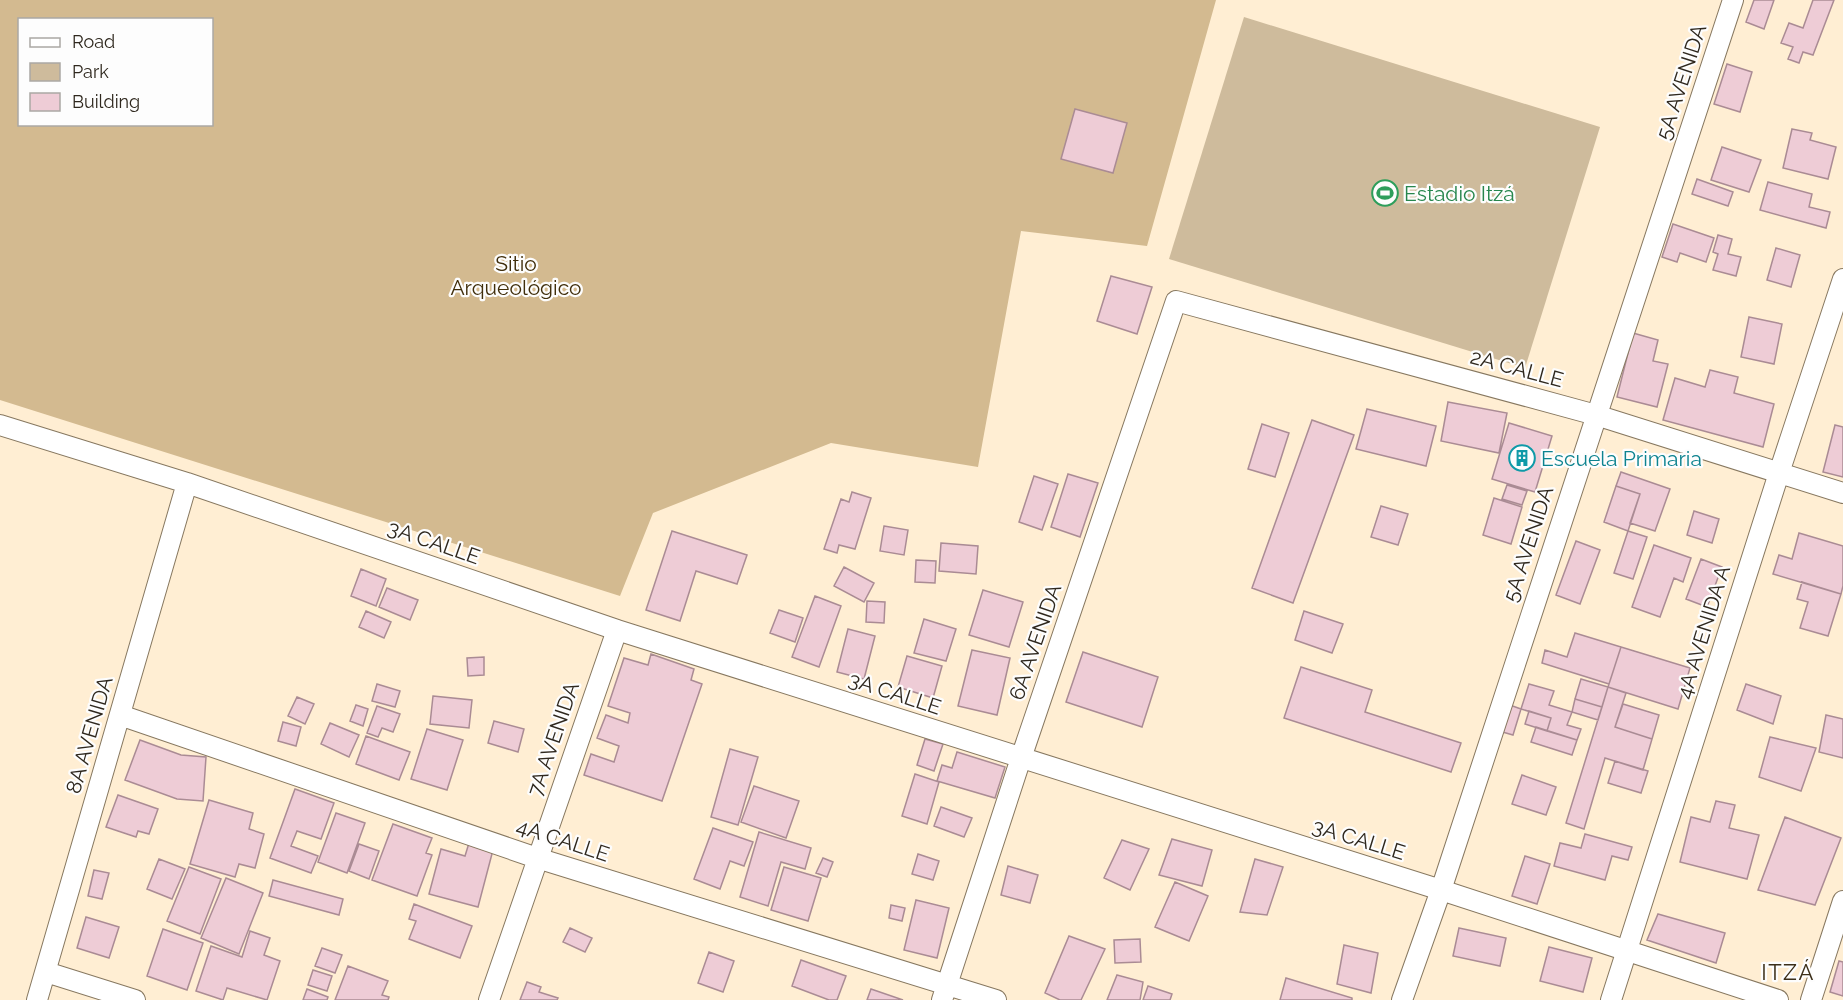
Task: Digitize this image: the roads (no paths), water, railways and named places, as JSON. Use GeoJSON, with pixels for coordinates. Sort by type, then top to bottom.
{"type":"FeatureCollection","features":[{"type":"Feature","properties":{"kind":"street","name":"5A AVENIDA"},"geometry":{"type":"LineString","coordinates":[[1402,1000],[1441,890],[1734,0]]}},
{"type":"Feature","properties":{"kind":"street","name":"4A AVENIDA A"},"geometry":{"type":"LineString","coordinates":[[1611,1000],[1843,279]]}},
{"type":"Feature","properties":{"kind":"street","name":"2A CALLE"},"geometry":{"type":"LineString","coordinates":[[1176,301],[1596,415],[1843,493]]}},
{"type":"Feature","properties":{"kind":"street","name":"6A AVENIDA"},"geometry":{"type":"LineString","coordinates":[[944,992],[1176,301]]}},
{"type":"Feature","properties":{"kind":"street","name":"3A CALLE"},"geometry":{"type":"LineString","coordinates":[[0,425],[187,483],[617,630],[1441,890],[1778,1000]]}},
{"type":"Feature","properties":{"kind":"street","name":"8A AVENIDA"},"geometry":{"type":"LineString","coordinates":[[37,1000],[187,483]]}},
{"type":"Feature","properties":{"kind":"street","name":"7A AVENIDA"},"geometry":{"type":"LineString","coordinates":[[489,1000],[617,630]]}},
{"type":"Feature","properties":{"kind":"street","name":"4A CALLE"},"geometry":{"type":"LineString","coordinates":[[120,715],[537,858],[944,992],[996,1000]]}},
{"type":"Feature","properties":{"kind":"street"},"geometry":{"type":"LineString","coordinates":[[1811,1000],[1843,901]]}},
{"type":"Feature","properties":{"kind":"street"},"geometry":{"type":"LineString","coordinates":[[46,972],[135,1000]]}},
{"type":"Feature","properties":{"kind":"place","name":"Estadio Itzá"},"geometry":{"type":"Point","coordinates":[1385,193]}},
{"type":"Feature","properties":{"kind":"place","name":"Escuela Primaria"},"geometry":{"type":"Point","coordinates":[1522,458]}},
{"type":"Feature","properties":{"kind":"district","name":"ITZÁ"},"geometry":{"type":"Point","coordinates":[1788,972]}},
{"type":"Feature","properties":{"kind":"park label","name":"Sitio Arqueológico"},"geometry":{"type":"Point","coordinates":[516,275]}}]}
